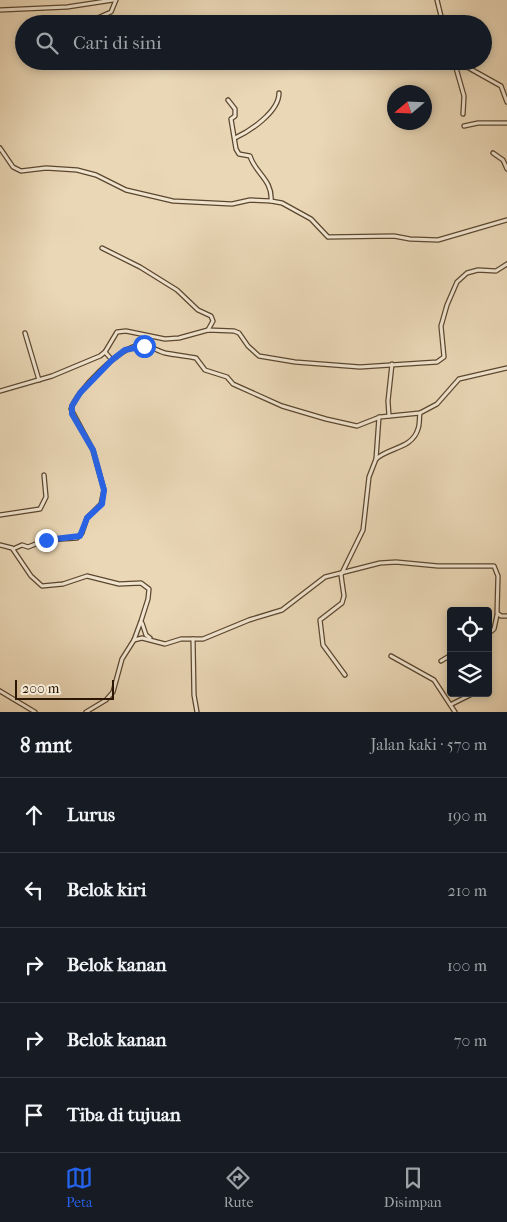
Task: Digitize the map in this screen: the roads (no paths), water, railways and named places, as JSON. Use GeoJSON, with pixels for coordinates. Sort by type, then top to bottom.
{"type":"FeatureCollection","features":[{"type":"Feature","properties":{"kind":"street"},"geometry":{"type":"LineString","coordinates":[[0,10],[67,7],[114,0],[111,12],[104,15]]}},
{"type":"Feature","properties":{"kind":"street"},"geometry":{"type":"LineString","coordinates":[[437,0],[441,15]]}},
{"type":"Feature","properties":{"kind":"street"},"geometry":{"type":"LineString","coordinates":[[457,70],[464,96],[463,114]]}},
{"type":"Feature","properties":{"kind":"street"},"geometry":{"type":"LineString","coordinates":[[471,70],[501,86],[507,102]]}},
{"type":"Feature","properties":{"kind":"street"},"geometry":{"type":"LineString","coordinates":[[235,138],[254,128],[278,102],[280,93]]}},
{"type":"Feature","properties":{"kind":"street"},"geometry":{"type":"LineString","coordinates":[[228,100],[235,109],[235,116],[231,119],[239,154],[249,154],[252,163],[271,186],[271,200]]}},
{"type":"Feature","properties":{"kind":"street"},"geometry":{"type":"LineString","coordinates":[[464,126],[478,123],[507,123]]}},
{"type":"Feature","properties":{"kind":"street"},"geometry":{"type":"LineString","coordinates":[[0,148],[13,167],[21,171],[46,168],[77,170],[96,175],[126,190],[173,201],[232,204],[250,200],[271,200],[282,203],[307,216],[328,237],[379,236],[438,240],[507,220]]}},
{"type":"Feature","properties":{"kind":"street"},"geometry":{"type":"LineString","coordinates":[[493,154],[503,160],[507,169]]}},
{"type":"Feature","properties":{"kind":"street"},"geometry":{"type":"LineString","coordinates":[[102,248],[140,267],[176,290],[198,310],[211,316],[213,320],[208,330]]}},
{"type":"Feature","properties":{"kind":"street"},"geometry":{"type":"LineString","coordinates":[[0,391],[39,380],[92,360],[105,352],[118,332],[126,331],[166,339],[179,338],[208,330],[234,331],[239,333],[254,352],[266,358],[360,367],[440,361],[444,357],[445,349],[441,326],[446,305],[457,282],[467,273],[478,270],[496,271],[507,264]]}},
{"type":"Feature","properties":{"kind":"street"},"geometry":{"type":"LineString","coordinates":[[25,333],[39,380]]}},
{"type":"Feature","properties":{"kind":"street"},"geometry":{"type":"LineString","coordinates":[[13,548],[28,547],[46,540],[77,538],[82,533],[87,518],[102,504],[104,490],[93,450],[71,410],[80,393],[112,360],[125,350],[144,346],[166,353],[196,358],[205,370],[228,377],[233,384],[301,413],[349,425],[364,424],[379,417],[420,413],[437,404],[459,379],[507,368]]}},
{"type":"Feature","properties":{"kind":"street"},"geometry":{"type":"LineString","coordinates":[[105,352],[112,360]]}},
{"type":"Feature","properties":{"kind":"street"},"geometry":{"type":"LineString","coordinates":[[389,416],[388,401],[392,364]]}},
{"type":"Feature","properties":{"kind":"street"},"geometry":{"type":"LineString","coordinates":[[376,459],[382,454],[406,444],[414,437],[419,427],[420,413]]}},
{"type":"Feature","properties":{"kind":"street"},"geometry":{"type":"LineString","coordinates":[[345,675],[323,645],[320,628],[322,616],[342,603],[344,596],[342,572],[363,530],[369,477],[376,459],[379,417]]}},
{"type":"Feature","properties":{"kind":"street"},"geometry":{"type":"LineString","coordinates":[[0,515],[37,510],[42,507],[46,496],[44,474]]}},
{"type":"Feature","properties":{"kind":"street"},"geometry":{"type":"LineString","coordinates":[[0,545],[13,548],[32,576],[42,586],[62,584],[87,576],[119,584],[146,585],[149,589],[148,600],[141,621],[134,640],[122,659],[110,695],[86,712]]}},
{"type":"Feature","properties":{"kind":"street"},"geometry":{"type":"LineString","coordinates":[[134,640],[140,638],[165,644],[181,639],[203,639],[249,620],[282,610],[302,596],[317,582],[342,572],[396,562],[438,566],[494,566],[498,576],[497,614],[492,631]]}},
{"type":"Feature","properties":{"kind":"street"},"geometry":{"type":"LineString","coordinates":[[497,614],[507,616]]}},
{"type":"Feature","properties":{"kind":"street"},"geometry":{"type":"LineString","coordinates":[[141,621],[146,635],[155,641]]}},
{"type":"Feature","properties":{"kind":"street"},"geometry":{"type":"LineString","coordinates":[[193,639],[194,694],[197,712]]}},
{"type":"Feature","properties":{"kind":"street"},"geometry":{"type":"LineString","coordinates":[[391,656],[434,680],[452,704],[455,712]]}},
{"type":"Feature","properties":{"kind":"street"},"geometry":{"type":"LineString","coordinates":[[441,661],[447,657]]}},
{"type":"Feature","properties":{"kind":"street"},"geometry":{"type":"LineString","coordinates":[[0,691],[35,712]]}},
{"type":"Feature","properties":{"kind":"street"},"geometry":{"type":"LineString","coordinates":[[452,704],[466,697]]}}]}
